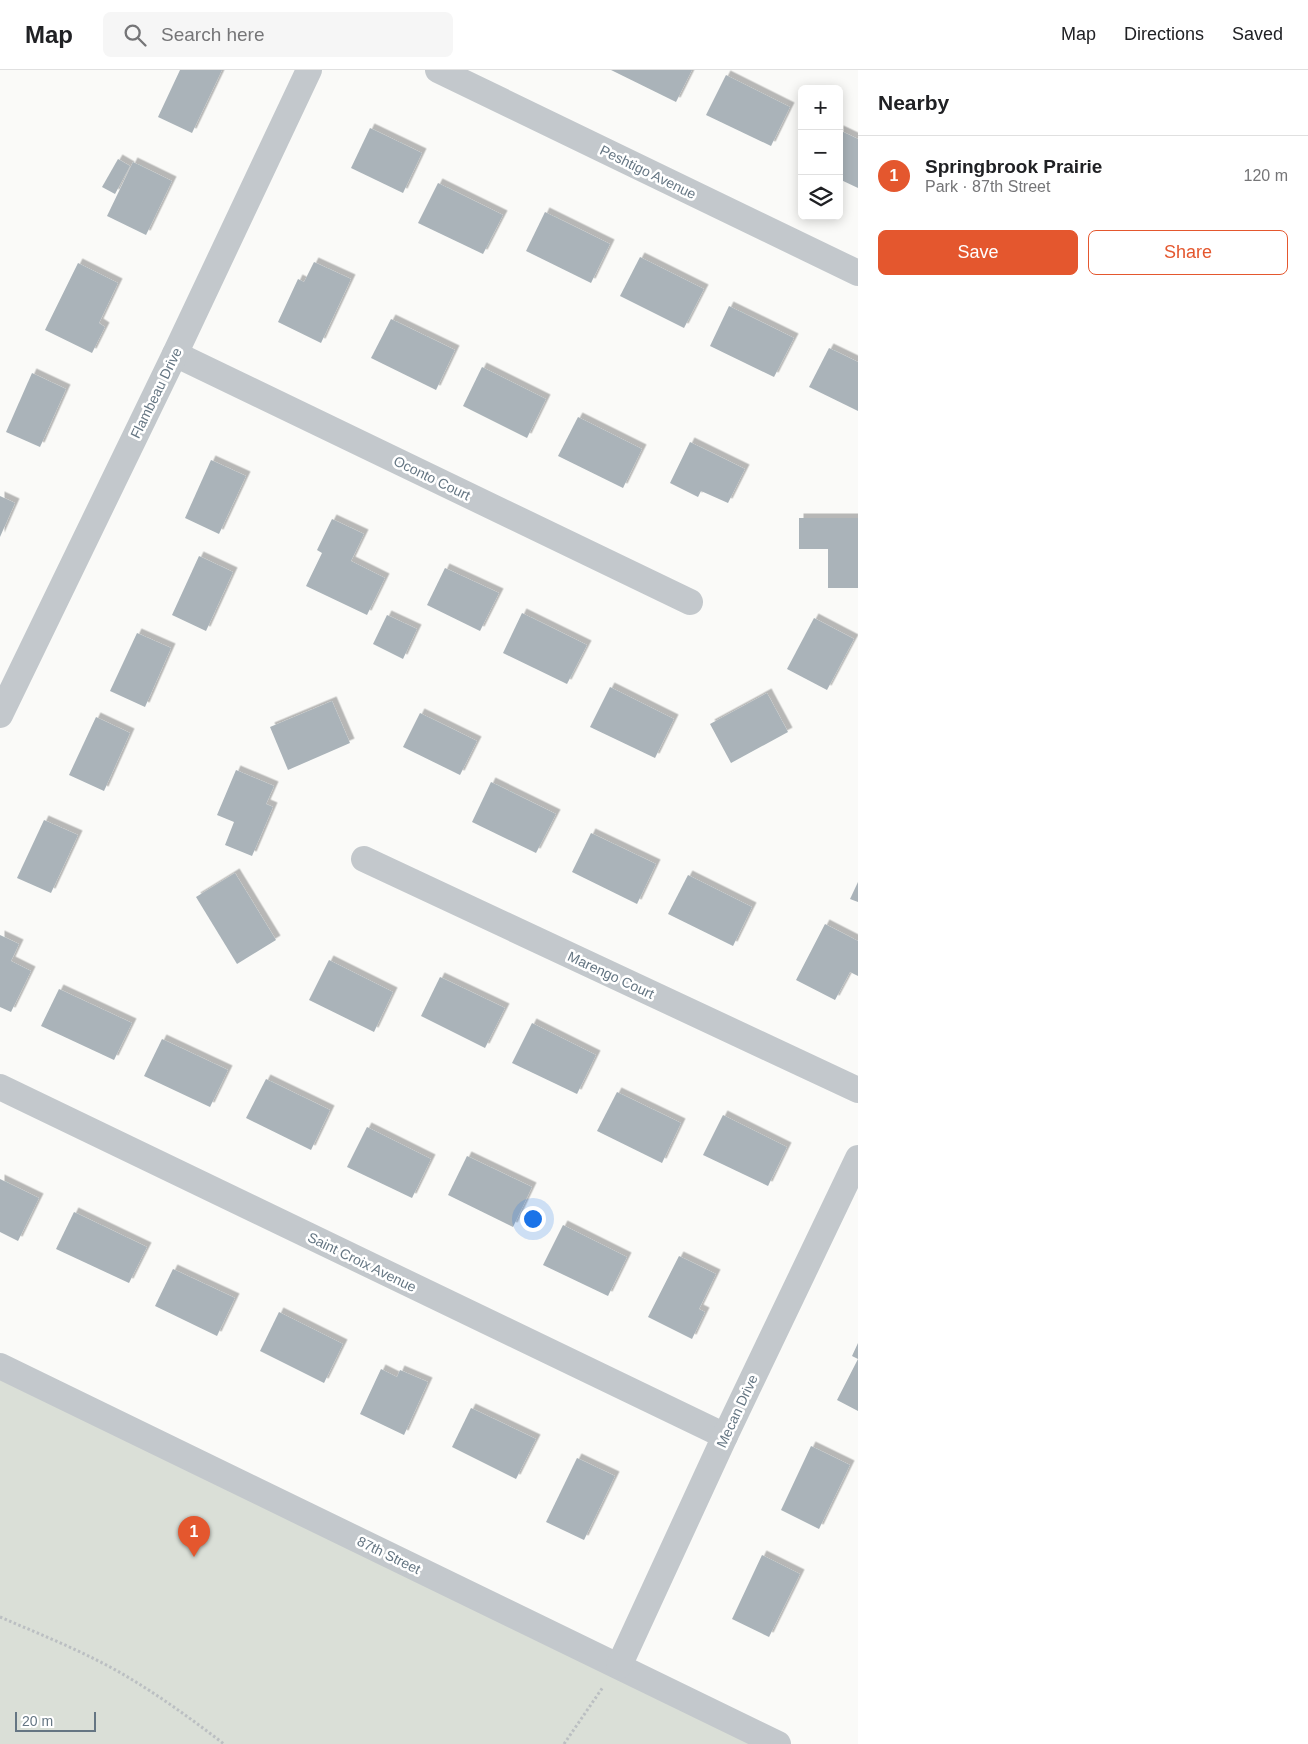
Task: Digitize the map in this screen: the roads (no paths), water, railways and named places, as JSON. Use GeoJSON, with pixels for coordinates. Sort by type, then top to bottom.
{"type":"FeatureCollection","features":[{"type":"Feature","properties":{"kind":"street","name":"Flambeau Drive"},"geometry":{"type":"LineString","coordinates":[[0,715],[310,70]]}},
{"type":"Feature","properties":{"kind":"street","name":"Peshtigo Avenue"},"geometry":{"type":"LineString","coordinates":[[438,70],[858,273]]}},
{"type":"Feature","properties":{"kind":"street","name":"Oconto Court"},"geometry":{"type":"LineString","coordinates":[[175,354],[690,602]]}},
{"type":"Feature","properties":{"kind":"street","name":"Marengo Court"},"geometry":{"type":"LineString","coordinates":[[364,859],[858,1090]]}},
{"type":"Feature","properties":{"kind":"street","name":"Saint Croix Avenue"},"geometry":{"type":"LineString","coordinates":[[0,1087],[725,1436]]}},
{"type":"Feature","properties":{"kind":"street","name":"Mecan Drive"},"geometry":{"type":"LineString","coordinates":[[619,1666],[725,1436],[858,1158]]}},
{"type":"Feature","properties":{"kind":"street","name":"87th Street"},"geometry":{"type":"LineString","coordinates":[[0,1366],[778,1744]]}},
{"type":"Feature","properties":{"kind":"place","name":"Springbrook Prairie"},"geometry":{"type":"Point","coordinates":[194,1557]}}]}
